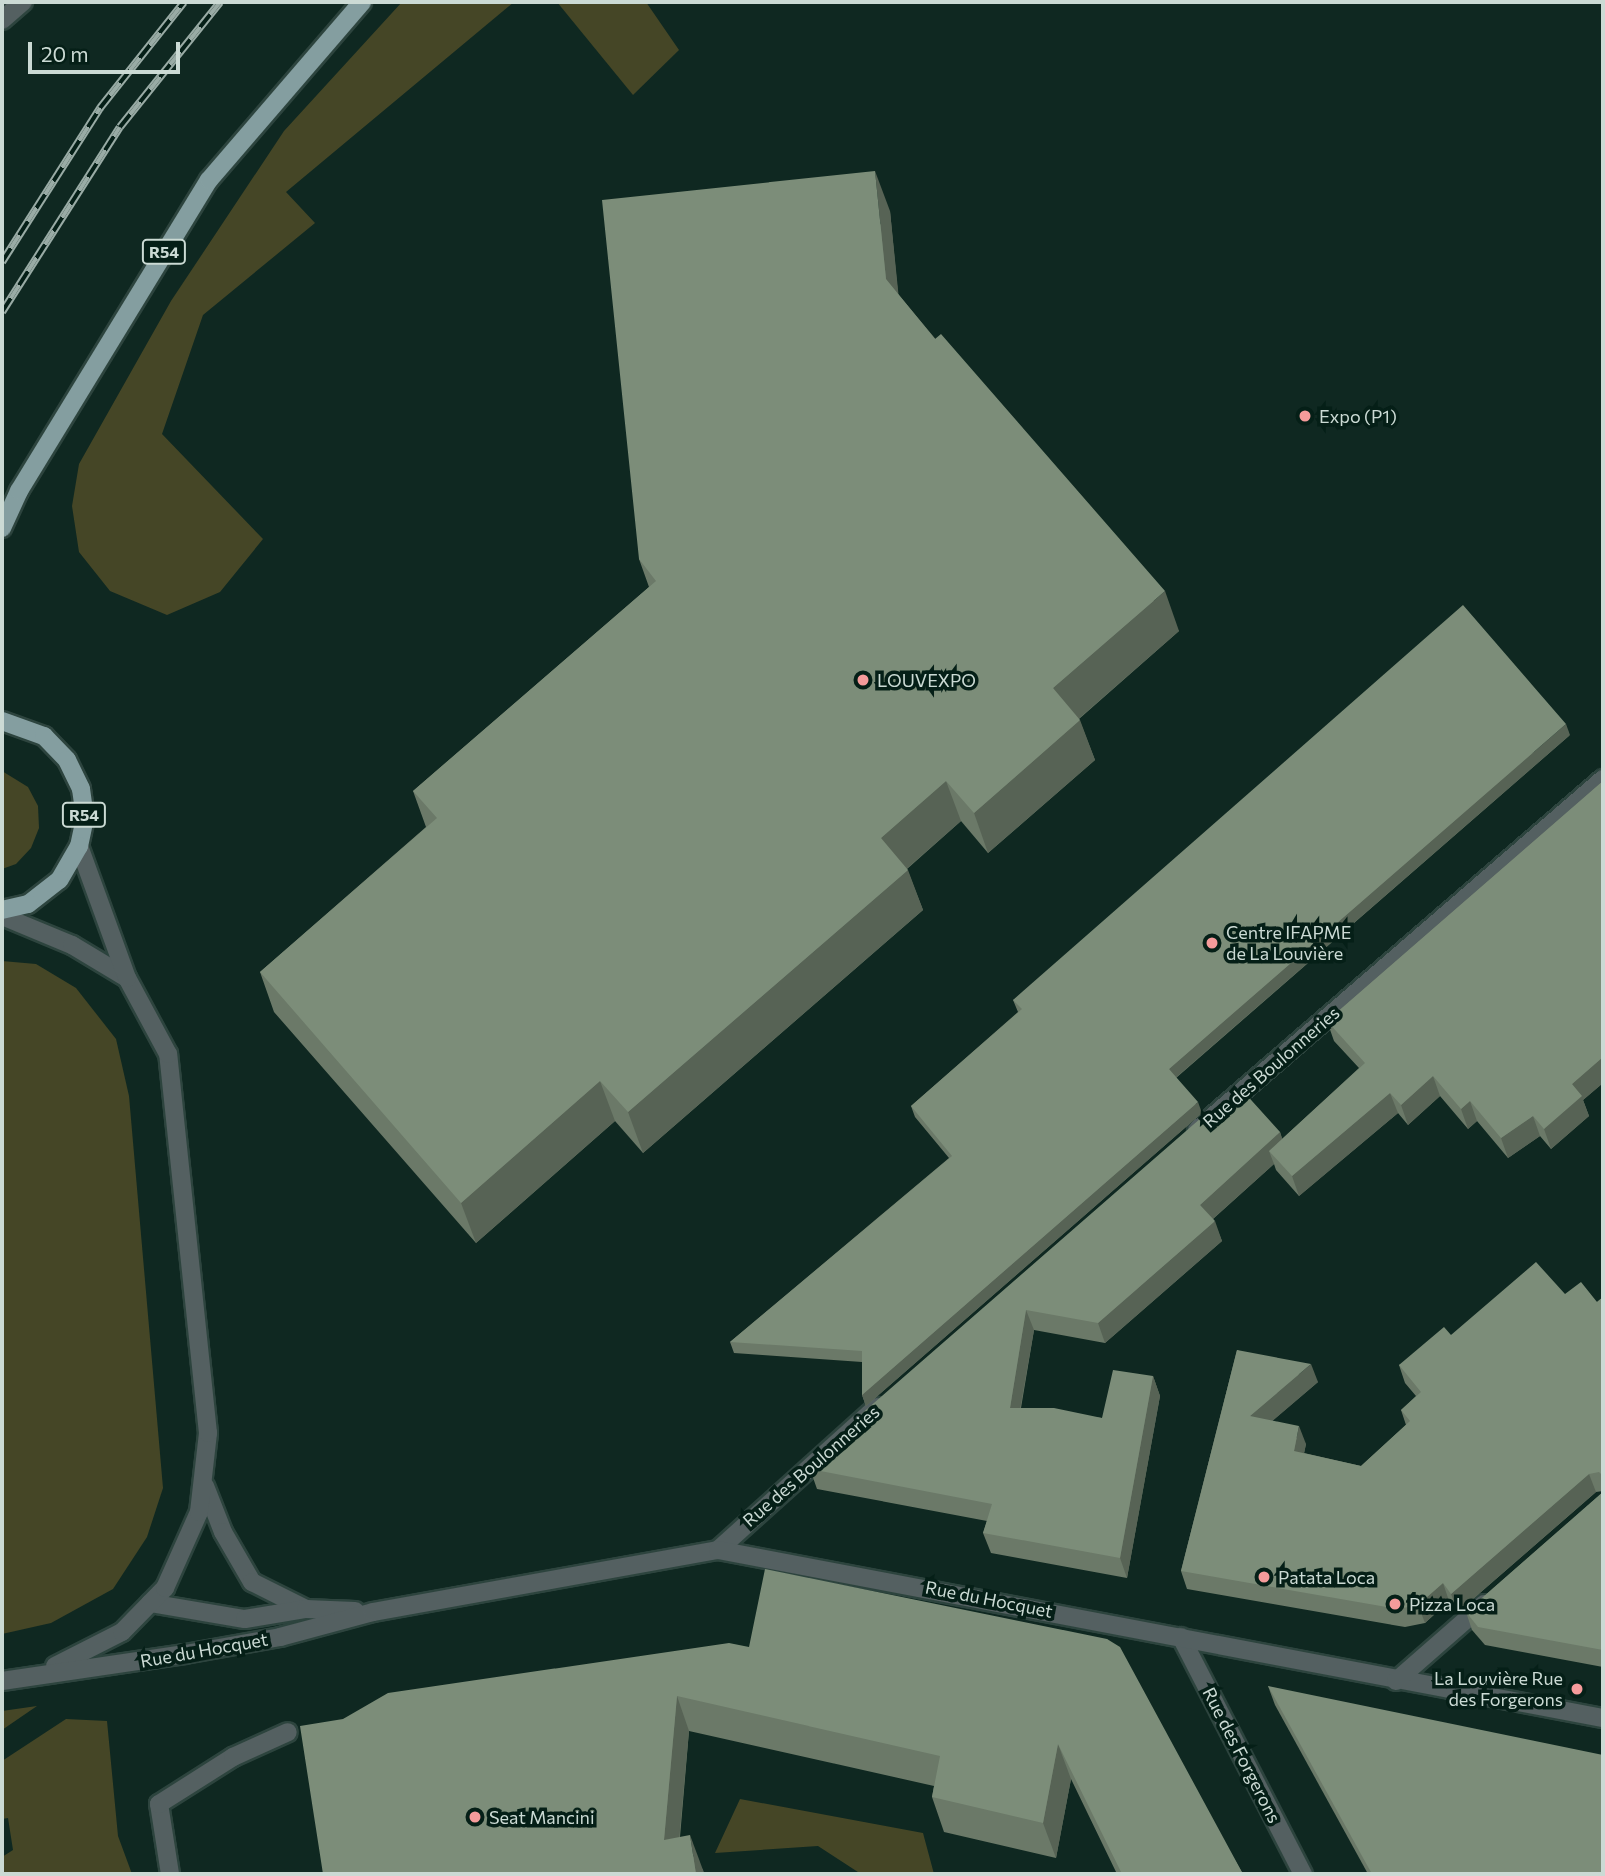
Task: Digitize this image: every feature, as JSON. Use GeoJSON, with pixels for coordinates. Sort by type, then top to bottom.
{"type":"FeatureCollection","features":[{"type":"Feature","properties":{"kind":"main road","name":"R54"},"geometry":{"type":"LineString","coordinates":[[2,528],[40,456],[209,180],[362,2]]}},
{"type":"Feature","properties":{"kind":"main road","name":"R54"},"geometry":{"type":"LineString","coordinates":[[2,721],[44,736],[67,760],[81,789],[85,818],[79,846],[59,880],[28,904],[2,910]]}},
{"type":"Feature","properties":{"kind":"street"},"geometry":{"type":"LineString","coordinates":[[2,20],[23,2]]}},
{"type":"Feature","properties":{"kind":"street","name":"Rue des Boulonneries"},"geometry":{"type":"LineString","coordinates":[[1180,1145],[1603,779]]}},
{"type":"Feature","properties":{"kind":"street"},"geometry":{"type":"LineString","coordinates":[[79,846],[127,978],[169,1054],[208,1433],[205,1484],[199,1512],[171,1575],[150,1603]]}},
{"type":"Feature","properties":{"kind":"street"},"geometry":{"type":"LineString","coordinates":[[2,916],[72,945],[127,978]]}},
{"type":"Feature","properties":{"kind":"street","name":"Rue des Boulonneries"},"geometry":{"type":"LineString","coordinates":[[718,1550],[895,1392]]}},
{"type":"Feature","properties":{"kind":"street","name":"Rue du Hocquet"},"geometry":{"type":"LineString","coordinates":[[205,1484],[223,1532],[252,1582],[306,1609]]}},
{"type":"Feature","properties":{"kind":"street","name":"Rue du Hocquet"},"geometry":{"type":"LineString","coordinates":[[2,1681],[280,1637],[373,1612],[718,1550],[1181,1637],[1396,1681],[1603,1718]]}},
{"type":"Feature","properties":{"kind":"street"},"geometry":{"type":"LineString","coordinates":[[1396,1681],[1500,1591]]}},
{"type":"Feature","properties":{"kind":"street","name":"Rue du Hocquet"},"geometry":{"type":"LineString","coordinates":[[32,1675],[122,1632],[150,1603],[245,1619],[306,1609],[373,1612]]}},
{"type":"Feature","properties":{"kind":"street","name":"Rue des Forgerons"},"geometry":{"type":"LineString","coordinates":[[1181,1637],[1303,1874]]}},
{"type":"Feature","properties":{"kind":"street"},"geometry":{"type":"LineString","coordinates":[[170,1874],[159,1804],[233,1757],[288,1732]]}},
{"type":"Feature","properties":{"kind":"green space"},"geometry":{"type":"Polygon","coordinates":[[[402,2],[514,2],[286,192],[315,223],[203,315],[162,434],[263,539],[220,592],[167,615],[110,591],[79,552],[72,506],[79,464],[171,301],[284,131],[402,2]]]}},
{"type":"Feature","properties":{"kind":"green space"},"geometry":{"type":"Polygon","coordinates":[[[557,2],[646,2],[679,50],[633,95],[557,2]]]}},
{"type":"Feature","properties":{"kind":"green space"},"geometry":{"type":"Polygon","coordinates":[[[2,771],[28,787],[38,806],[39,828],[31,848],[16,864],[2,869],[2,771]]]}},
{"type":"Feature","properties":{"kind":"green space"},"geometry":{"type":"Polygon","coordinates":[[[2,961],[36,964],[76,988],[116,1039],[129,1096],[163,1488],[147,1537],[113,1589],[51,1623],[2,1634],[2,961]]]}},
{"type":"Feature","properties":{"kind":"green space"},"geometry":{"type":"Polygon","coordinates":[[[37,1706],[2,1730],[2,1711],[37,1706]]]}},
{"type":"Feature","properties":{"kind":"green space"},"geometry":{"type":"Polygon","coordinates":[[[66,1719],[107,1721],[118,1836],[132,1874],[2,1874],[2,1857],[13,1850],[8,1818],[2,1819],[2,1761],[66,1719]]]}},
{"type":"Feature","properties":{"kind":"green space"},"geometry":{"type":"Polygon","coordinates":[[[740,1799],[923,1833],[934,1874],[861,1874],[818,1846],[715,1853],[740,1799]]]}},
{"type":"Feature","properties":{"kind":"building","name":"LOUVEXPO"},"geometry":{"type":"Polygon","coordinates":[[[875,171],[886,279],[935,339],[941,334],[1165,591],[1053,688],[1080,720],[974,813],[946,781],[881,838],[908,870],[628,1112],[600,1081],[461,1203],[260,972],[437,818],[413,791],[656,581],[639,559],[602,200],[875,171]]]}},
{"type":"Feature","properties":{"kind":"building","name":"Centre IFAPME de La Louvière"},"geometry":{"type":"Polygon","coordinates":[[[1463,605],[1566,724],[1169,1069],[1198,1102],[862,1395],[862,1351],[730,1342],[952,1156],[911,1106],[1022,1009],[1013,1000],[1463,605]]]}},
{"type":"Feature","properties":{"kind":"building"},"geometry":{"type":"Polygon","coordinates":[[[1603,781],[1603,1057],[1572,1084],[1582,1096],[1544,1129],[1533,1116],[1501,1138],[1470,1101],[1461,1109],[1433,1076],[1401,1105],[1390,1093],[1292,1176],[1269,1151],[1365,1063],[1327,1021],[1603,781]]]}},
{"type":"Feature","properties":{"kind":"building"},"geometry":{"type":"Polygon","coordinates":[[[1243,1091],[1280,1132],[1200,1205],[1215,1221],[1098,1323],[1026,1310],[1010,1408],[1054,1408],[1102,1418],[1113,1370],[1153,1376],[1120,1558],[983,1533],[992,1504],[810,1469],[859,1428],[859,1416],[1209,1111],[1214,1116],[1243,1091]]]}},
{"type":"Feature","properties":{"kind":"building"},"geometry":{"type":"Polygon","coordinates":[[[1536,1262],[1565,1294],[1581,1282],[1597,1302],[1603,1297],[1603,1476],[1599,1472],[1589,1474],[1451,1594],[1443,1583],[1418,1605],[1398,1609],[1181,1571],[1237,1350],[1311,1364],[1250,1416],[1299,1426],[1294,1451],[1361,1466],[1410,1421],[1401,1410],[1421,1392],[1399,1365],[1444,1327],[1451,1335],[1536,1262]]]}},
{"type":"Feature","properties":{"kind":"building"},"geometry":{"type":"Polygon","coordinates":[[[1603,1492],[1603,1650],[1478,1627],[1466,1612],[1603,1492]]]}},
{"type":"Feature","properties":{"kind":"building"},"geometry":{"type":"Polygon","coordinates":[[[765,1569],[1107,1639],[1120,1647],[1243,1874],[1122,1874],[1058,1744],[1043,1823],[932,1797],[940,1756],[677,1696],[664,1840],[690,1835],[696,1874],[323,1874],[300,1726],[343,1719],[388,1693],[729,1643],[749,1647],[765,1569]]]}},
{"type":"Feature","properties":{"kind":"building"},"geometry":{"type":"Polygon","coordinates":[[[1268,1686],[1603,1755],[1603,1874],[1372,1874],[1268,1686]]]}},
{"type":"Feature","properties":{"kind":"railway"},"geometry":{"type":"LineString","coordinates":[[2,262],[100,108],[184,2]]}},
{"type":"Feature","properties":{"kind":"railway"},"geometry":{"type":"LineString","coordinates":[[2,312],[120,127],[220,2]]}},
{"type":"Feature","properties":{"kind":"place","name":"Expo (P1)"},"geometry":{"type":"Point","coordinates":[1305,416]}},
{"type":"Feature","properties":{"kind":"place","name":"LOUVEXPO"},"geometry":{"type":"Point","coordinates":[863,680]}},
{"type":"Feature","properties":{"kind":"place","name":"Centre IFAPME de La Louvière"},"geometry":{"type":"Point","coordinates":[1212,943]}},
{"type":"Feature","properties":{"kind":"place","name":"Patata Loca"},"geometry":{"type":"Point","coordinates":[1264,1577]}},
{"type":"Feature","properties":{"kind":"place","name":"Pizza Loca"},"geometry":{"type":"Point","coordinates":[1395,1604]}},
{"type":"Feature","properties":{"kind":"place","name":"La Louvière Rue des Forgerons"},"geometry":{"type":"Point","coordinates":[1577,1689]}},
{"type":"Feature","properties":{"kind":"place","name":"Seat Mancini"},"geometry":{"type":"Point","coordinates":[475,1817]}}]}
